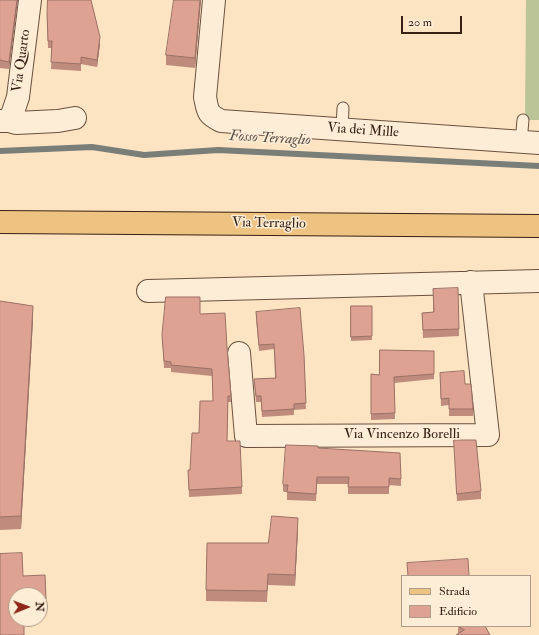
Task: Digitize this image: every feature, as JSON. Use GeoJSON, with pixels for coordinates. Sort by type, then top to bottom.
{"type":"FeatureCollection","features":[{"type":"Feature","properties":{"kind":"main road","name":"Via Terraglio"},"geometry":{"type":"LineString","coordinates":[[0,222],[539,226]]}},
{"type":"Feature","properties":{"kind":"street","name":"Via Quarto"},"geometry":{"type":"LineString","coordinates":[[4,121],[13,112],[18,97],[30,0]]}},
{"type":"Feature","properties":{"kind":"street","name":"Via dei Mille"},"geometry":{"type":"LineString","coordinates":[[214,0],[205,97],[207,111],[210,116],[221,121],[342,119],[530,143]]}},
{"type":"Feature","properties":{"kind":"street","name":"Via Quarto"},"geometry":{"type":"LineString","coordinates":[[4,121],[23,123],[58,121],[75,118]]}},
{"type":"Feature","properties":{"kind":"street"},"geometry":{"type":"LineString","coordinates":[[148,291],[539,281]]}},
{"type":"Feature","properties":{"kind":"street","name":"Via Vincenzo Borelli"},"geometry":{"type":"LineString","coordinates":[[239,353],[246,436],[488,435],[471,282]]}},
{"type":"Feature","properties":{"kind":"lane"},"geometry":{"type":"LineString","coordinates":[[523,120],[530,143]]}},
{"type":"Feature","properties":{"kind":"green space"},"geometry":{"type":"Polygon","coordinates":[[[526,0],[539,0],[539,120],[525,120],[526,0]]]}},
{"type":"Feature","properties":{"kind":"building"},"geometry":{"type":"Polygon","coordinates":[[[0,0],[17,0],[9,62],[0,60],[0,0]]]}},
{"type":"Feature","properties":{"kind":"building"},"geometry":{"type":"Polygon","coordinates":[[[48,0],[91,0],[100,37],[97,60],[81,57],[81,64],[51,62],[52,41],[48,41],[48,0]]]}},
{"type":"Feature","properties":{"kind":"building"},"geometry":{"type":"Polygon","coordinates":[[[174,0],[200,0],[195,58],[166,55],[174,0]]]}},
{"type":"Feature","properties":{"kind":"building"},"geometry":{"type":"Polygon","coordinates":[[[458,288],[459,329],[423,330],[422,313],[434,312],[433,289],[458,288]]]}},
{"type":"Feature","properties":{"kind":"building"},"geometry":{"type":"Polygon","coordinates":[[[166,297],[200,297],[200,314],[225,313],[231,396],[228,396],[227,441],[240,441],[242,487],[189,490],[188,470],[190,470],[192,433],[199,433],[200,401],[213,401],[212,369],[171,365],[171,362],[164,361],[162,335],[166,297]]]}},
{"type":"Feature","properties":{"kind":"building"},"geometry":{"type":"Polygon","coordinates":[[[0,301],[33,306],[21,516],[0,517],[0,301]]]}},
{"type":"Feature","properties":{"kind":"building"},"geometry":{"type":"Polygon","coordinates":[[[351,306],[372,306],[372,336],[351,337],[351,306]]]}},
{"type":"Feature","properties":{"kind":"building"},"geometry":{"type":"Polygon","coordinates":[[[300,308],[306,403],[294,404],[294,409],[262,411],[261,396],[256,396],[254,379],[276,378],[274,344],[259,345],[256,312],[300,308]]]}},
{"type":"Feature","properties":{"kind":"building"},"geometry":{"type":"Polygon","coordinates":[[[380,350],[434,351],[434,374],[394,377],[395,413],[371,414],[371,374],[379,375],[380,350]]]}},
{"type":"Feature","properties":{"kind":"building"},"geometry":{"type":"Polygon","coordinates":[[[464,371],[465,384],[471,384],[473,409],[449,409],[449,398],[441,399],[440,373],[464,371]]]}},
{"type":"Feature","properties":{"kind":"building"},"geometry":{"type":"Polygon","coordinates":[[[454,440],[476,440],[481,491],[457,494],[454,440]]]}},
{"type":"Feature","properties":{"kind":"building"},"geometry":{"type":"Polygon","coordinates":[[[286,445],[318,446],[318,448],[400,453],[401,479],[389,478],[389,487],[348,487],[349,477],[317,477],[316,494],[287,492],[288,485],[283,484],[286,445]]]}},
{"type":"Feature","properties":{"kind":"building"},"geometry":{"type":"Polygon","coordinates":[[[272,516],[298,518],[295,575],[268,574],[267,591],[206,590],[207,543],[268,543],[272,516]]]}},
{"type":"Feature","properties":{"kind":"building"},"geometry":{"type":"Polygon","coordinates":[[[22,553],[23,576],[45,575],[46,587],[8,587],[8,627],[24,627],[24,635],[0,635],[0,554],[22,553]]]}},
{"type":"Feature","properties":{"kind":"building"},"geometry":{"type":"Polygon","coordinates":[[[468,559],[469,575],[408,575],[407,563],[468,559]]]}},
{"type":"Feature","properties":{"kind":"building"},"geometry":{"type":"Polygon","coordinates":[[[460,627],[486,627],[490,635],[456,635],[464,630],[460,627]]]}},
{"type":"Feature","properties":{"kind":"waterway","name":"Fosso Terraglio"},"geometry":{"type":"LineString","coordinates":[[0,151],[92,147],[144,155],[218,150],[539,166]]}}]}
